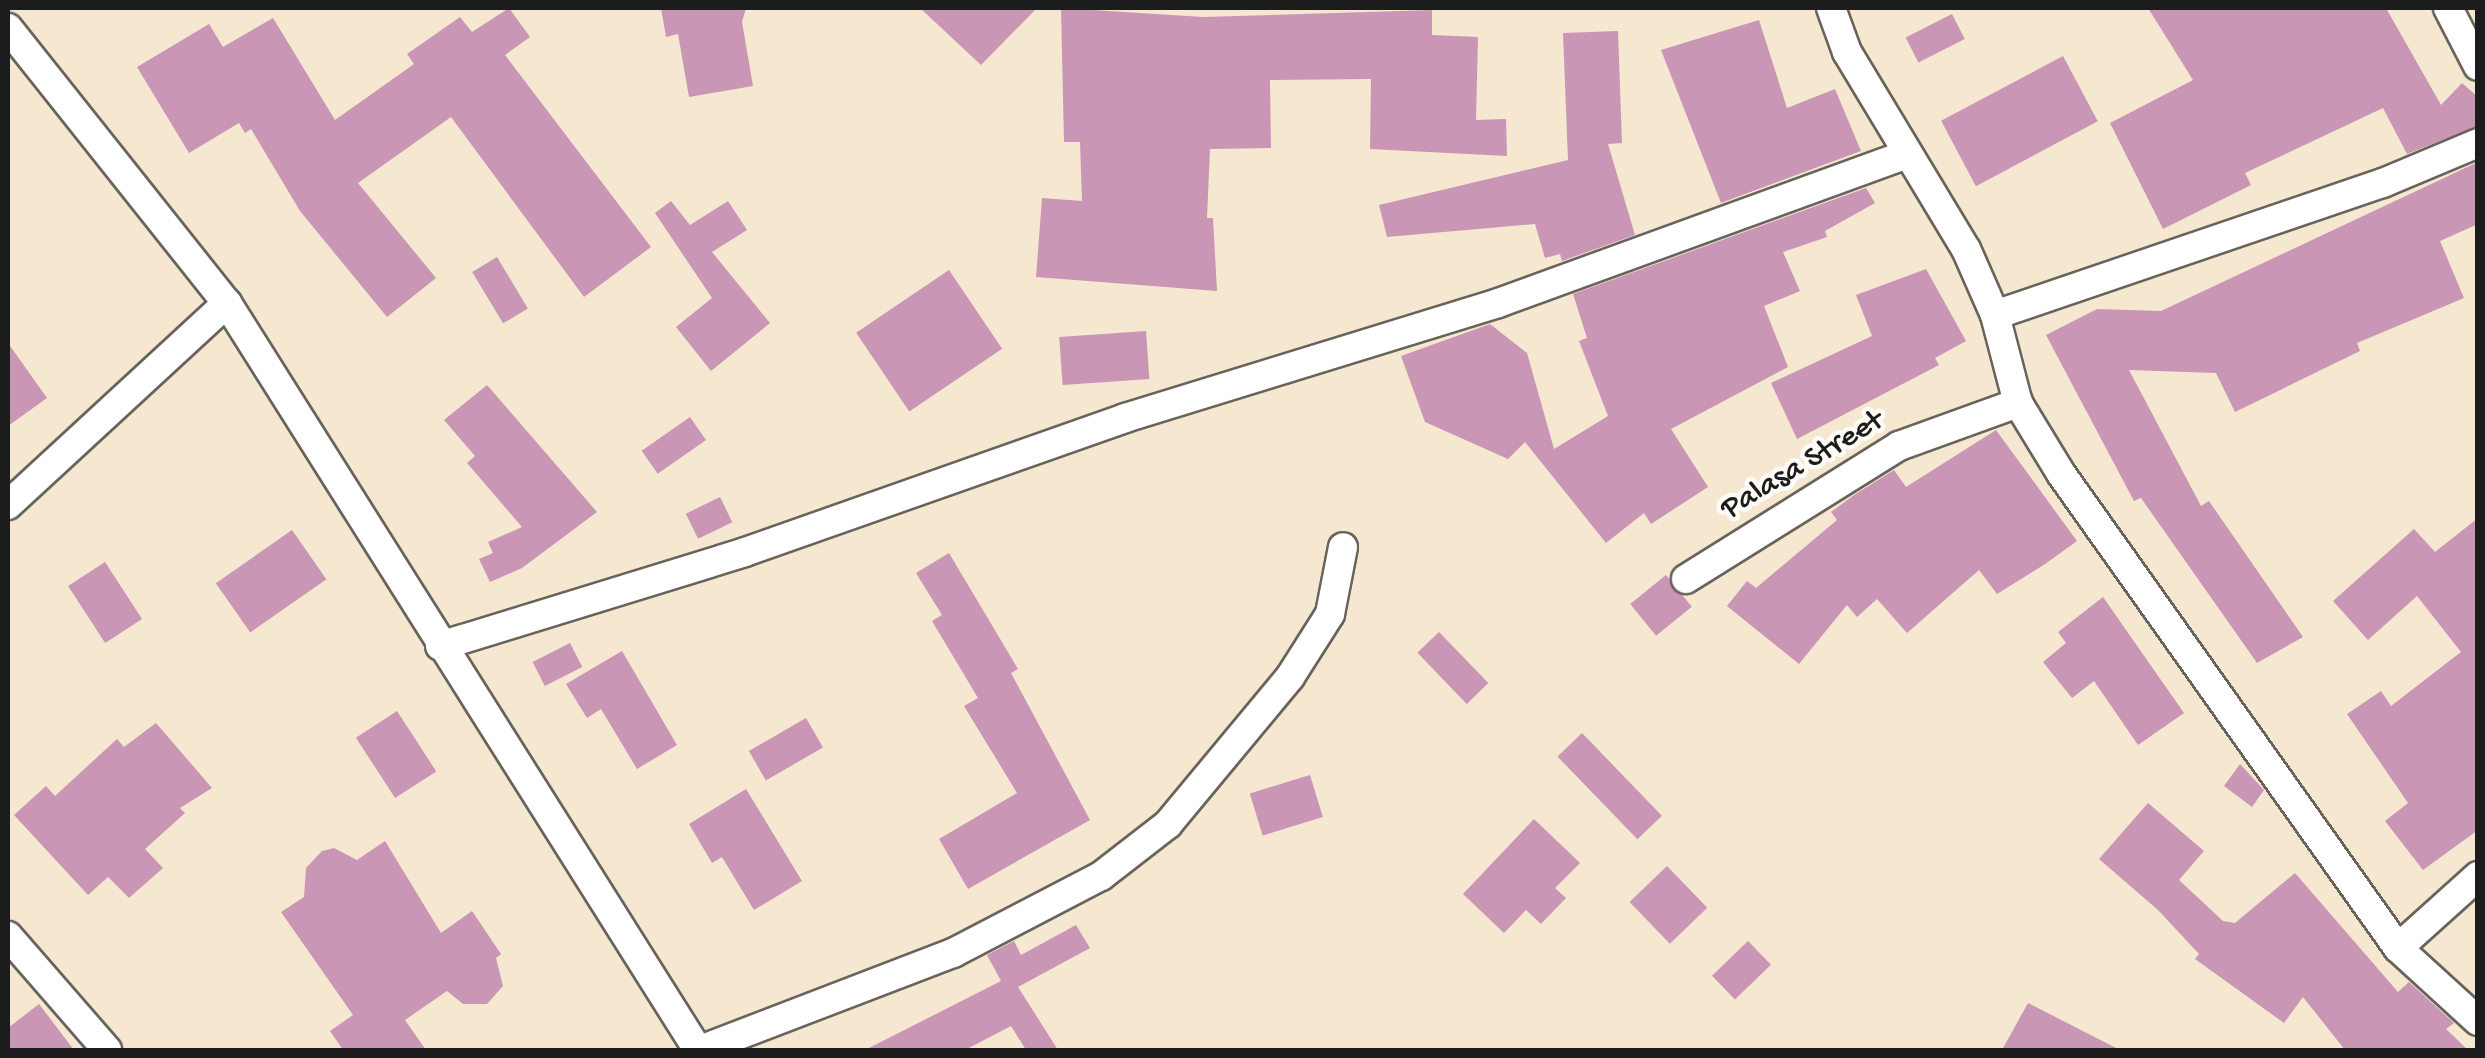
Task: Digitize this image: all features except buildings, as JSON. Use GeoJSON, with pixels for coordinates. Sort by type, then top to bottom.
{"type":"FeatureCollection","features":[{"type":"Feature","properties":{"kind":"street"},"geometry":{"type":"LineString","coordinates":[[1831,8],[1847,52],[1966,250],[1995,315],[2018,403],[2062,475],[2398,948],[2478,1021]]}},
{"type":"Feature","properties":{"kind":"street"},"geometry":{"type":"LineString","coordinates":[[2448,8],[2478,66]]}},
{"type":"Feature","properties":{"kind":"street"},"geometry":{"type":"LineString","coordinates":[[8,28],[227,303],[440,646],[699,1050],[953,953],[1102,876],[1168,824],[1290,677],[1320,630],[1340,588],[1343,548]]}},
{"type":"Feature","properties":{"kind":"street"},"geometry":{"type":"LineString","coordinates":[[1995,315],[2383,183],[2478,144]]}},
{"type":"Feature","properties":{"kind":"street"},"geometry":{"type":"LineString","coordinates":[[440,646],[745,552],[1124,418],[1498,303],[1905,154]]}},
{"type":"Feature","properties":{"kind":"street"},"geometry":{"type":"LineString","coordinates":[[8,505],[227,303]]}},
{"type":"Feature","properties":{"kind":"street","name":"Palasa Street"},"geometry":{"type":"LineString","coordinates":[[1686,579],[1898,446],[2018,403]]}},
{"type":"Feature","properties":{"kind":"street"},"geometry":{"type":"LineString","coordinates":[[2398,948],[2478,876]]}},
{"type":"Feature","properties":{"kind":"street"},"geometry":{"type":"LineString","coordinates":[[8,936],[107,1050]]}}]}
